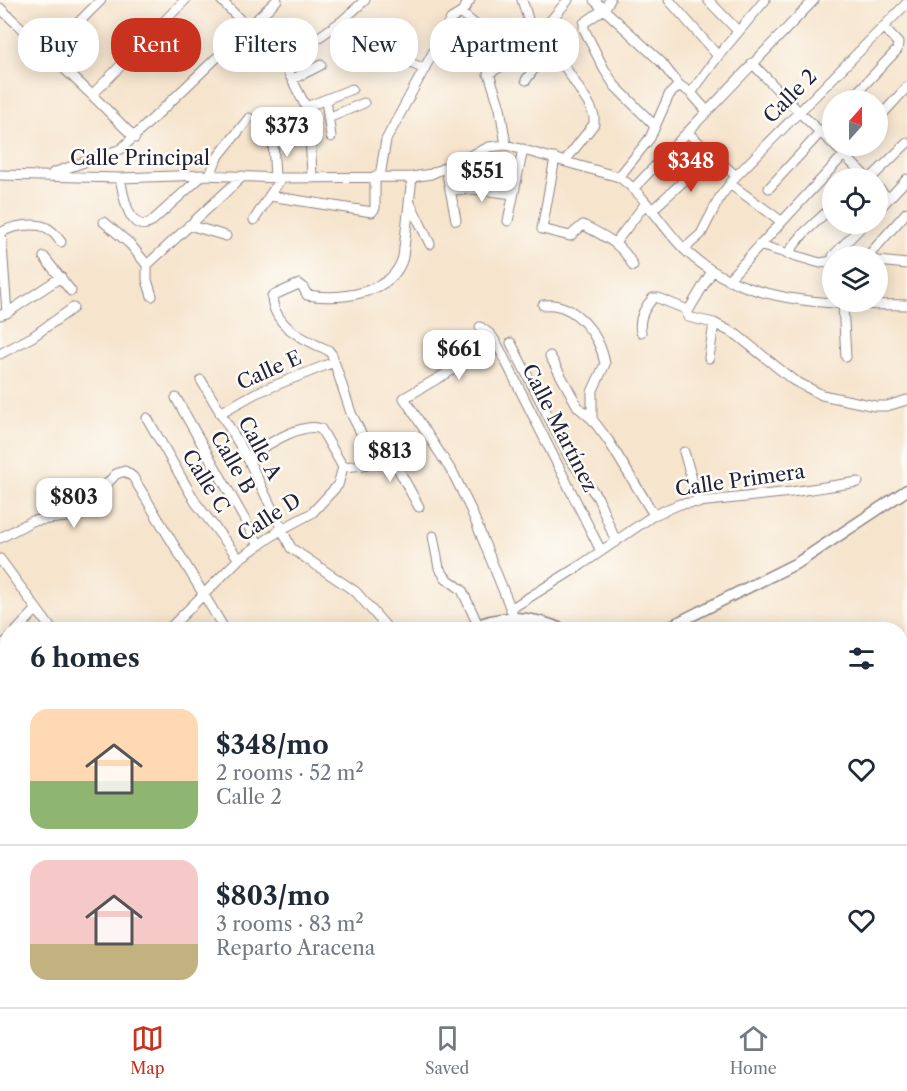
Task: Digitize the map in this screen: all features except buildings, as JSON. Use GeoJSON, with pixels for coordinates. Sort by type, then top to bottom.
{"type":"FeatureCollection","features":[{"type":"Feature","properties":{"kind":"main road"},"geometry":{"type":"LineString","coordinates":[[679,622],[799,562],[907,490]]}},
{"type":"Feature","properties":{"kind":"main road"},"geometry":{"type":"LineString","coordinates":[[484,622],[512,612],[542,622]]}},
{"type":"Feature","properties":{"kind":"street"},"geometry":{"type":"LineString","coordinates":[[4,0],[0,6],[18,24]]}},
{"type":"Feature","properties":{"kind":"street"},"geometry":{"type":"LineString","coordinates":[[83,18],[101,0]]}},
{"type":"Feature","properties":{"kind":"street"},"geometry":{"type":"LineString","coordinates":[[92,95],[185,0]]}},
{"type":"Feature","properties":{"kind":"street"},"geometry":{"type":"LineString","coordinates":[[221,0],[238,18]]}},
{"type":"Feature","properties":{"kind":"street"},"geometry":{"type":"LineString","coordinates":[[258,18],[277,0]]}},
{"type":"Feature","properties":{"kind":"street"},"geometry":{"type":"LineString","coordinates":[[312,177],[310,132],[306,107],[293,79],[285,68],[286,64],[299,51],[342,21],[365,0]]}},
{"type":"Feature","properties":{"kind":"street"},"geometry":{"type":"LineString","coordinates":[[270,196],[372,212],[375,208],[377,176],[386,140],[451,19],[461,13],[470,0]]}},
{"type":"Feature","properties":{"kind":"street"},"geometry":{"type":"LineString","coordinates":[[522,0],[526,18]]}},
{"type":"Feature","properties":{"kind":"street"},"geometry":{"type":"LineString","coordinates":[[553,18],[568,0]]}},
{"type":"Feature","properties":{"kind":"street"},"geometry":{"type":"LineString","coordinates":[[594,0],[661,62],[679,85],[691,93],[707,111]]}},
{"type":"Feature","properties":{"kind":"street"},"geometry":{"type":"LineString","coordinates":[[610,0],[604,9],[584,23],[584,29],[603,69],[615,86],[655,126]]}},
{"type":"Feature","properties":{"kind":"street"},"geometry":{"type":"LineString","coordinates":[[669,0],[718,56]]}},
{"type":"Feature","properties":{"kind":"street"},"geometry":{"type":"LineString","coordinates":[[708,0],[738,31]]}},
{"type":"Feature","properties":{"kind":"street"},"geometry":{"type":"LineString","coordinates":[[691,93],[718,56],[765,0]]}},
{"type":"Feature","properties":{"kind":"street"},"geometry":{"type":"LineString","coordinates":[[633,189],[814,0]]}},
{"type":"Feature","properties":{"kind":"street","name":"Calle 2"},"geometry":{"type":"LineString","coordinates":[[684,249],[701,234],[720,197],[733,180],[907,3]]}},
{"type":"Feature","properties":{"kind":"street"},"geometry":{"type":"LineString","coordinates":[[461,13],[477,27],[488,74],[500,108],[506,145]]}},
{"type":"Feature","properties":{"kind":"street"},"geometry":{"type":"LineString","coordinates":[[859,90],[897,50],[898,43],[884,27]]}},
{"type":"Feature","properties":{"kind":"street"},"geometry":{"type":"LineString","coordinates":[[48,175],[121,149],[213,62]]}},
{"type":"Feature","properties":{"kind":"street"},"geometry":{"type":"LineString","coordinates":[[752,63],[821,133],[769,188]]}},
{"type":"Feature","properties":{"kind":"street"},"geometry":{"type":"LineString","coordinates":[[293,79],[321,65]]}},
{"type":"Feature","properties":{"kind":"street"},"geometry":{"type":"LineString","coordinates":[[418,66],[424,69]]}},
{"type":"Feature","properties":{"kind":"street"},"geometry":{"type":"LineString","coordinates":[[68,72],[135,138]]}},
{"type":"Feature","properties":{"kind":"street"},"geometry":{"type":"LineString","coordinates":[[526,80],[532,72]]}},
{"type":"Feature","properties":{"kind":"street"},"geometry":{"type":"LineString","coordinates":[[568,72],[590,106],[594,124],[560,159],[542,228],[570,236],[583,225],[615,243],[630,259],[633,267]]}},
{"type":"Feature","properties":{"kind":"street"},"geometry":{"type":"LineString","coordinates":[[619,177],[640,152],[669,95],[679,85]]}},
{"type":"Feature","properties":{"kind":"street"},"geometry":{"type":"LineString","coordinates":[[888,108],[907,87]]}},
{"type":"Feature","properties":{"kind":"street"},"geometry":{"type":"LineString","coordinates":[[306,107],[352,89]]}},
{"type":"Feature","properties":{"kind":"street"},"geometry":{"type":"LineString","coordinates":[[326,100],[331,137]]}},
{"type":"Feature","properties":{"kind":"street"},"geometry":{"type":"LineString","coordinates":[[328,118],[364,103]]}},
{"type":"Feature","properties":{"kind":"street"},"geometry":{"type":"LineString","coordinates":[[120,178],[124,200],[132,219],[145,226],[207,175],[217,158],[249,118]]}},
{"type":"Feature","properties":{"kind":"street"},"geometry":{"type":"LineString","coordinates":[[687,132],[712,155],[733,180],[781,221]]}},
{"type":"Feature","properties":{"kind":"street"},"geometry":{"type":"LineString","coordinates":[[254,220],[270,196],[278,178],[273,141]]}},
{"type":"Feature","properties":{"kind":"street"},"geometry":{"type":"LineString","coordinates":[[881,168],[907,143]]}},
{"type":"Feature","properties":{"kind":"street","name":"Calle Principal"},"geometry":{"type":"LineString","coordinates":[[0,175],[120,178],[207,175],[278,178],[411,177],[446,169],[489,147],[506,145],[619,177],[633,189],[684,249],[712,271],[728,280],[764,293],[822,301]]}},
{"type":"Feature","properties":{"kind":"street"},"geometry":{"type":"LineString","coordinates":[[508,221],[523,149]]}},
{"type":"Feature","properties":{"kind":"street"},"geometry":{"type":"LineString","coordinates":[[615,243],[648,207],[712,155]]}},
{"type":"Feature","properties":{"kind":"street"},"geometry":{"type":"LineString","coordinates":[[728,280],[842,156]]}},
{"type":"Feature","properties":{"kind":"street"},"geometry":{"type":"LineString","coordinates":[[846,156],[857,168]]}},
{"type":"Feature","properties":{"kind":"street"},"geometry":{"type":"LineString","coordinates":[[446,169],[456,220]]}},
{"type":"Feature","properties":{"kind":"street"},"geometry":{"type":"LineString","coordinates":[[147,265],[243,176]]}},
{"type":"Feature","properties":{"kind":"street"},"geometry":{"type":"LineString","coordinates":[[247,456],[288,433],[315,426],[321,429],[343,467],[364,465],[372,459],[372,454],[351,413],[328,350],[289,330],[277,313],[271,299],[274,294],[299,284],[309,296],[363,293],[383,283],[401,267],[410,203],[411,177]]}},
{"type":"Feature","properties":{"kind":"street"},"geometry":{"type":"LineString","coordinates":[[888,198],[905,184]]}},
{"type":"Feature","properties":{"kind":"street"},"geometry":{"type":"LineString","coordinates":[[450,190],[474,189],[513,194]]}},
{"type":"Feature","properties":{"kind":"street"},"geometry":{"type":"LineString","coordinates":[[410,203],[430,244]]}},
{"type":"Feature","properties":{"kind":"street"},"geometry":{"type":"LineString","coordinates":[[788,254],[804,233],[822,216]]}},
{"type":"Feature","properties":{"kind":"street"},"geometry":{"type":"LineString","coordinates":[[878,246],[905,218]]}},
{"type":"Feature","properties":{"kind":"street"},"geometry":{"type":"LineString","coordinates":[[104,222],[130,244],[147,265],[147,280],[152,296]]}},
{"type":"Feature","properties":{"kind":"street"},"geometry":{"type":"LineString","coordinates":[[189,225],[226,236]]}},
{"type":"Feature","properties":{"kind":"street"},"geometry":{"type":"LineString","coordinates":[[3,314],[1,233],[3,230],[18,226],[40,226],[54,233],[61,242]]}},
{"type":"Feature","properties":{"kind":"street"},"geometry":{"type":"LineString","coordinates":[[843,246],[855,234]]}},
{"type":"Feature","properties":{"kind":"street"},"geometry":{"type":"LineString","coordinates":[[759,245],[822,262]]}},
{"type":"Feature","properties":{"kind":"street"},"geometry":{"type":"LineString","coordinates":[[45,257],[71,291]]}},
{"type":"Feature","properties":{"kind":"street"},"geometry":{"type":"LineString","coordinates":[[888,262],[907,264]]}},
{"type":"Feature","properties":{"kind":"street"},"geometry":{"type":"LineString","coordinates":[[712,271],[688,310],[687,314],[690,318],[714,323],[737,335],[808,389],[835,399],[875,406],[887,406],[907,400]]}},
{"type":"Feature","properties":{"kind":"street"},"geometry":{"type":"LineString","coordinates":[[3,314],[61,277]]}},
{"type":"Feature","properties":{"kind":"street"},"geometry":{"type":"LineString","coordinates":[[640,332],[639,322],[651,299],[658,298],[688,310]]}},
{"type":"Feature","properties":{"kind":"street"},"geometry":{"type":"LineString","coordinates":[[543,305],[554,303],[570,310],[596,338],[605,364],[592,392],[592,419]]}},
{"type":"Feature","properties":{"kind":"street","name":"Calle Principal"},"geometry":{"type":"LineString","coordinates":[[888,305],[907,305]]}},
{"type":"Feature","properties":{"kind":"street"},"geometry":{"type":"LineString","coordinates":[[0,354],[32,337],[74,308]]}},
{"type":"Feature","properties":{"kind":"street"},"geometry":{"type":"LineString","coordinates":[[843,312],[846,357]]}},
{"type":"Feature","properties":{"kind":"street"},"geometry":{"type":"LineString","coordinates":[[709,358],[714,323]]}},
{"type":"Feature","properties":{"kind":"street","name":"Calle Martínez"},"geometry":{"type":"LineString","coordinates":[[480,327],[497,344],[601,551]]}},
{"type":"Feature","properties":{"kind":"street"},"geometry":{"type":"LineString","coordinates":[[512,343],[570,459],[598,498],[616,542]]}},
{"type":"Feature","properties":{"kind":"street"},"geometry":{"type":"LineString","coordinates":[[497,344],[404,398],[454,475],[471,510],[512,612]]}},
{"type":"Feature","properties":{"kind":"street"},"geometry":{"type":"LineString","coordinates":[[550,356],[578,407],[592,419],[608,440],[654,515]]}},
{"type":"Feature","properties":{"kind":"street","name":"Calle E"},"geometry":{"type":"LineString","coordinates":[[220,413],[256,393],[334,362]]}},
{"type":"Feature","properties":{"kind":"street","name":"Calle A"},"geometry":{"type":"LineString","coordinates":[[201,380],[247,456],[291,548],[356,592],[382,622]]}},
{"type":"Feature","properties":{"kind":"street","name":"Calle B"},"geometry":{"type":"LineString","coordinates":[[176,398],[259,544]]}},
{"type":"Feature","properties":{"kind":"street","name":"Calle C"},"geometry":{"type":"LineString","coordinates":[[147,418],[196,504],[239,559]]}},
{"type":"Feature","properties":{"kind":"street"},"geometry":{"type":"LineString","coordinates":[[684,452],[699,503]]}},
{"type":"Feature","properties":{"kind":"street"},"geometry":{"type":"LineString","coordinates":[[372,459],[380,464],[390,461],[395,463],[419,507]]}},
{"type":"Feature","properties":{"kind":"street","name":"Calle D"},"geometry":{"type":"LineString","coordinates":[[176,622],[239,559],[282,529],[312,513],[338,485],[343,467]]}},
{"type":"Feature","properties":{"kind":"street"},"geometry":{"type":"LineString","coordinates":[[0,538],[32,521],[74,516],[80,513],[116,474],[125,471],[134,477],[220,622]]}},
{"type":"Feature","properties":{"kind":"street","name":"Calle Primera"},"geometry":{"type":"LineString","coordinates":[[512,612],[654,515],[680,504],[858,482]]}},
{"type":"Feature","properties":{"kind":"street"},"geometry":{"type":"LineString","coordinates":[[433,536],[439,568],[446,578],[462,590],[477,622]]}},
{"type":"Feature","properties":{"kind":"street"},"geometry":{"type":"LineString","coordinates":[[0,559],[46,622]]}},
{"type":"Feature","properties":{"kind":"street"},"geometry":{"type":"LineString","coordinates":[[25,622],[36,610]]}}]}
